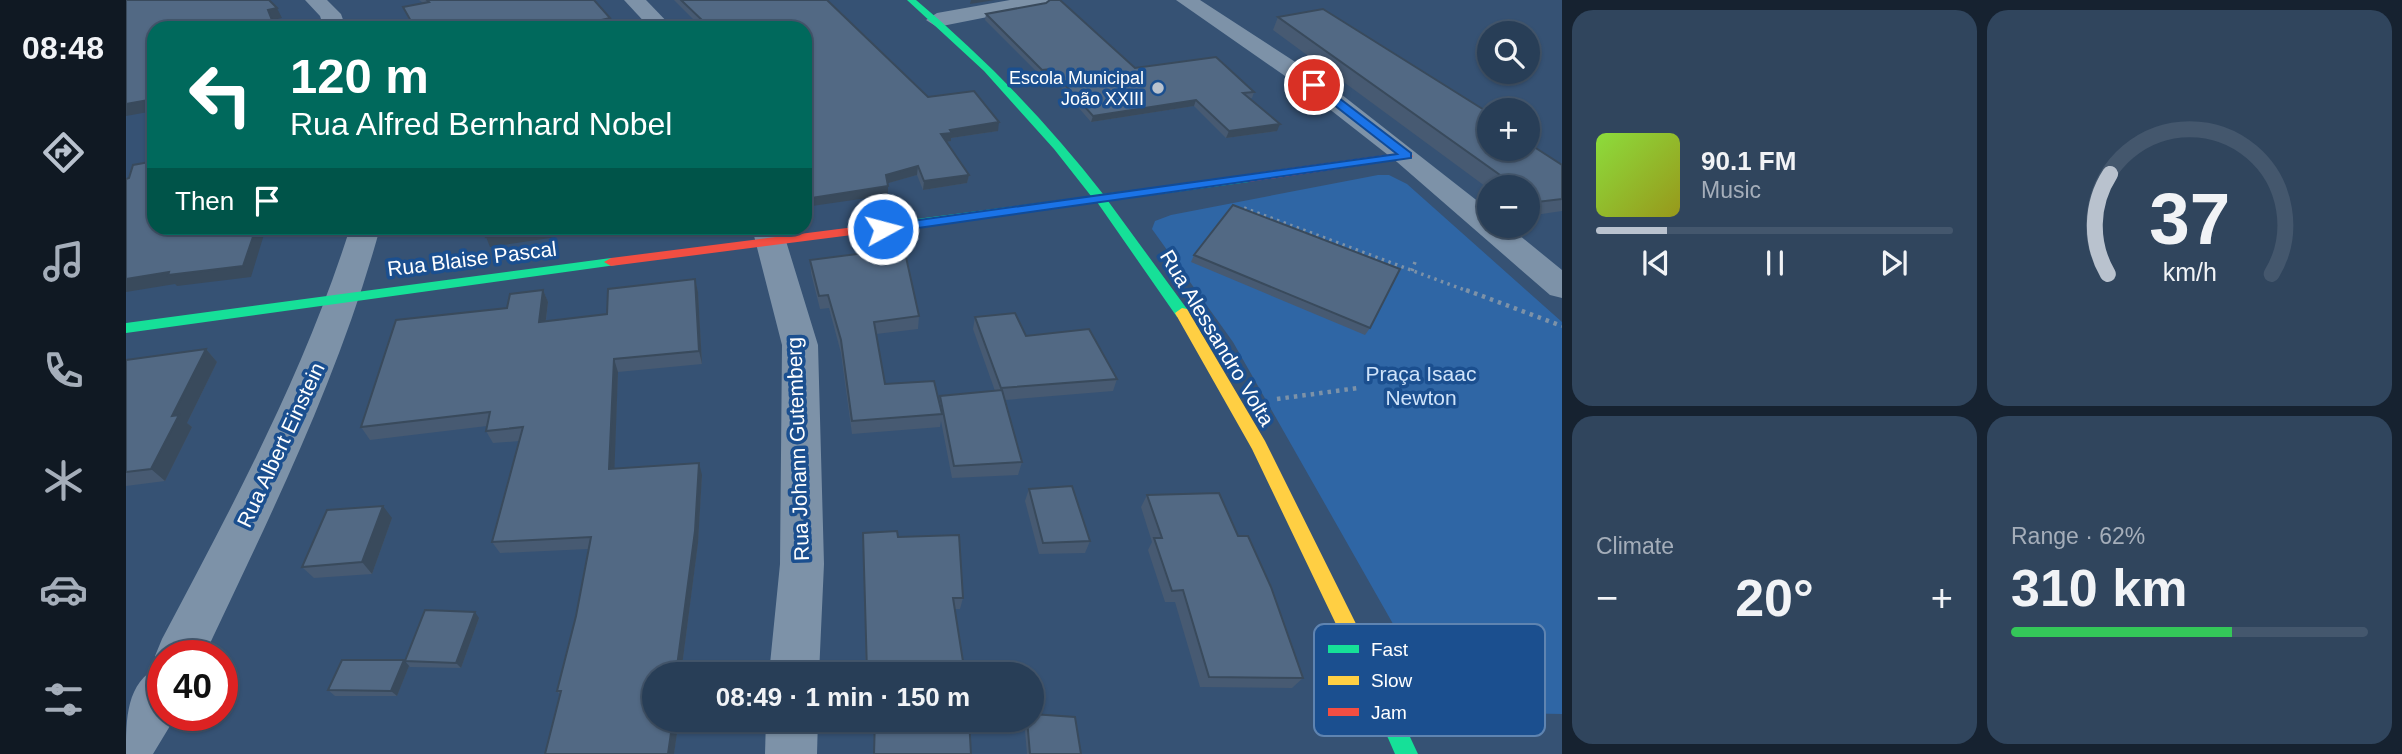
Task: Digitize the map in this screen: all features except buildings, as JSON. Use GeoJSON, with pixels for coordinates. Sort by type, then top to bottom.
{"type":"FeatureCollection","features":[{"type":"Feature","properties":{"kind":"street"},"geometry":{"type":"LineString","coordinates":[[315,0],[332,21]]}},
{"type":"Feature","properties":{"kind":"street"},"geometry":{"type":"LineString","coordinates":[[634,0],[655,21]]}},
{"type":"Feature","properties":{"kind":"street","name":"Rua Alessandro Volta"},"geometry":{"type":"LineString","coordinates":[[911,0],[937,20],[1016,102],[1101,200],[1154,271],[1234,401],[1304,535],[1346,624]]}},
{"type":"Feature","properties":{"kind":"street"},"geometry":{"type":"LineString","coordinates":[[937,20],[1044,0]]}},
{"type":"Feature","properties":{"kind":"street"},"geometry":{"type":"LineString","coordinates":[[1186,0],[1314,85],[1407,156],[1477,214]]}},
{"type":"Feature","properties":{"kind":"street","name":"Rua Blaise Pascal"},"geometry":{"type":"LineString","coordinates":[[812,231],[1101,200],[1407,156]]}},
{"type":"Feature","properties":{"kind":"street","name":"Rua Albert Einstein"},"geometry":{"type":"LineString","coordinates":[[187,640],[306,400],[347,296],[363,235]]}},
{"type":"Feature","properties":{"kind":"street","name":"Rua Blaise Pascal"},"geometry":{"type":"LineString","coordinates":[[126,328],[771,235]]}},
{"type":"Feature","properties":{"kind":"street","name":"Rua Johann Gutemberg"},"geometry":{"type":"LineString","coordinates":[[771,235],[800,345],[802,564],[795,662]]}},
{"type":"Feature","properties":{"kind":"street"},"geometry":{"type":"LineString","coordinates":[[1505,238],[1562,287]]}},
{"type":"Feature","properties":{"kind":"street"},"geometry":{"type":"LineString","coordinates":[[126,750],[147,716]]}},
{"type":"Feature","properties":{"kind":"street"},"geometry":{"type":"LineString","coordinates":[[791,754],[792,732]]}},
{"type":"Feature","properties":{"kind":"street","name":"Rua Alessandro Volta"},"geometry":{"type":"LineString","coordinates":[[1399,736],[1407,754]]}},
{"type":"Feature","properties":{"kind":"path"},"geometry":{"type":"LineString","coordinates":[[1208,185],[1222,200],[1562,326]]}},
{"type":"Feature","properties":{"kind":"path"},"geometry":{"type":"LineString","coordinates":[[1412,271],[1416,259]]}},
{"type":"Feature","properties":{"kind":"path"},"geometry":{"type":"LineString","coordinates":[[1234,401],[1358,388]]}},
{"type":"Feature","properties":{"kind":"green space","name":"Praça Isaac Newton"},"geometry":{"type":"Polygon","coordinates":[[[1389,175],[1407,184],[1562,322],[1562,714],[1545,714],[1545,624],[1393,624],[1233,342],[1152,229],[1155,221],[1171,215],[1389,175]]]}},
{"type":"Feature","properties":{"kind":"traffic: fast"},"geometry":{"type":"LineString","coordinates":[[911,0],[988,69],[1058,146],[1123,229],[1182,313]]}},
{"type":"Feature","properties":{"kind":"traffic: fast"},"geometry":{"type":"LineString","coordinates":[[894,226],[1249,178]]}},
{"type":"Feature","properties":{"kind":"traffic: fast"},"geometry":{"type":"LineString","coordinates":[[126,328],[611,262]]}},
{"type":"Feature","properties":{"kind":"traffic: fast"},"geometry":{"type":"LineString","coordinates":[[1399,736],[1407,754]]}},
{"type":"Feature","properties":{"kind":"traffic: slow"},"geometry":{"type":"LineString","coordinates":[[1182,313],[1259,446],[1346,624]]}},
{"type":"Feature","properties":{"kind":"traffic: jam"},"geometry":{"type":"LineString","coordinates":[[1249,178],[1407,156]]}},
{"type":"Feature","properties":{"kind":"traffic: jam"},"geometry":{"type":"LineString","coordinates":[[611,262],[894,226]]}},
{"type":"Feature","properties":{"kind":"place","name":"Escola Municipal João XXIII"},"geometry":{"type":"Point","coordinates":[1158,88]}},
{"type":"Feature","properties":{"kind":"route"},"geometry":{"type":"LineString","coordinates":[[883,229],[1407,156],[1314,85]]}}]}
